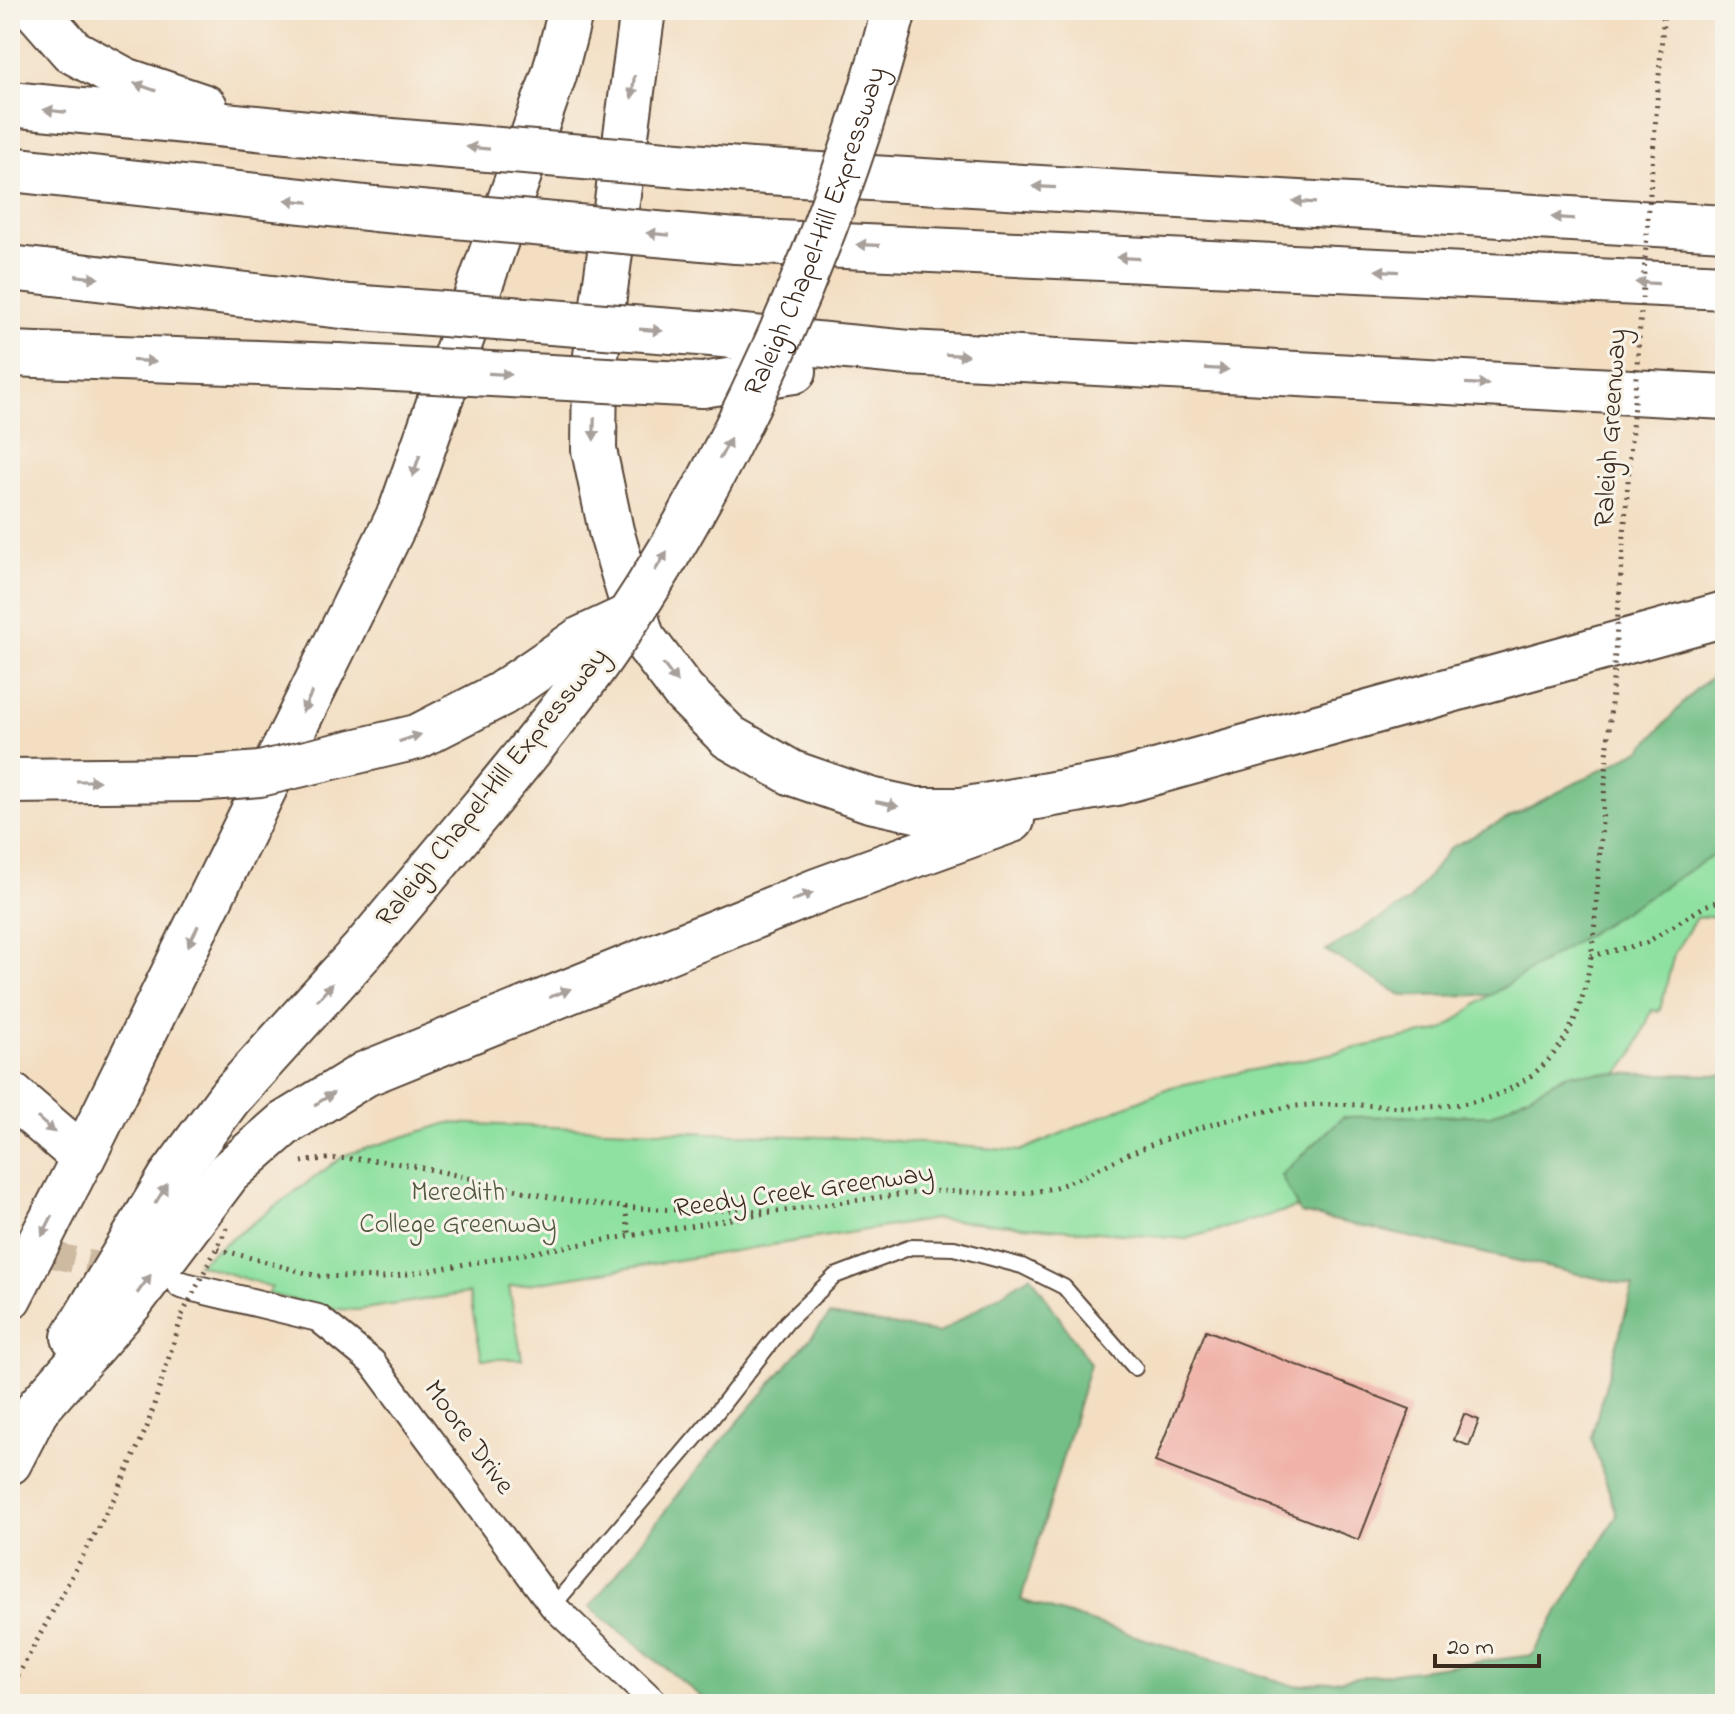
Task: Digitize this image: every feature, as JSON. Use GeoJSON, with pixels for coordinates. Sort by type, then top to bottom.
{"type":"FeatureCollection","features":[{"type":"Feature","properties":{"kind":"highway"},"geometry":{"type":"LineString","coordinates":[[36,10],[72,51],[125,80],[188,103],[328,136]]}},
{"type":"Feature","properties":{"kind":"highway"},"geometry":{"type":"LineString","coordinates":[[554,75],[562,10]]}},
{"type":"Feature","properties":{"kind":"highway"},"geometry":{"type":"LineString","coordinates":[[10,1094],[83,1157],[401,511],[554,75],[571,10]]}},
{"type":"Feature","properties":{"kind":"highway"},"geometry":{"type":"LineString","coordinates":[[643,10],[608,248],[595,363],[594,450],[611,531],[642,637],[683,691],[729,737],[792,773],[870,800],[916,810],[962,810],[1116,783]]}},
{"type":"Feature","properties":{"kind":"highway","name":"Raleigh Chapel–Hill Expressway"},"geometry":{"type":"LineString","coordinates":[[39,1407],[65,1351],[187,1155],[229,1098],[364,949],[484,806],[598,662],[687,518],[747,408],[825,222],[872,92],[894,10]]}},
{"type":"Feature","properties":{"kind":"highway"},"geometry":{"type":"LineString","coordinates":[[10,104],[328,136],[751,171],[1725,228]]}},
{"type":"Feature","properties":{"kind":"highway"},"geometry":{"type":"LineString","coordinates":[[10,169],[375,209],[736,241],[1725,287]]}},
{"type":"Feature","properties":{"kind":"highway"},"geometry":{"type":"LineString","coordinates":[[10,268],[350,307],[712,334],[909,353],[1725,397]]}},
{"type":"Feature","properties":{"kind":"highway"},"geometry":{"type":"LineString","coordinates":[[10,354],[338,366],[702,385],[909,353]]}},
{"type":"Feature","properties":{"kind":"highway"},"geometry":{"type":"LineString","coordinates":[[39,1407],[130,1303],[228,1173],[284,1124],[365,1074],[819,890],[1116,783],[1725,614]]}},
{"type":"Feature","properties":{"kind":"highway"},"geometry":{"type":"LineString","coordinates":[[10,781],[197,779],[273,771],[417,737],[501,694],[581,639],[624,619]]}},
{"type":"Feature","properties":{"kind":"main road"},"geometry":{"type":"LineString","coordinates":[[10,1298],[83,1157]]}},
{"type":"Feature","properties":{"kind":"main road","name":"Raleigh Chapel–Hill Expressway"},"geometry":{"type":"LineString","coordinates":[[10,1463],[39,1407]]}},
{"type":"Feature","properties":{"kind":"street","name":"Moore Drive"},"geometry":{"type":"LineString","coordinates":[[181,1285],[318,1318],[372,1362],[553,1606],[656,1704]]}},
{"type":"Feature","properties":{"kind":"lane"},"geometry":{"type":"LineString","coordinates":[[553,1606],[709,1422],[787,1322],[835,1276],[911,1247],[954,1248],[1022,1266],[1064,1287],[1135,1368]]}},
{"type":"Feature","properties":{"kind":"path","name":"Raleigh Greenway"},"geometry":{"type":"LineString","coordinates":[[1600,849],[1664,10]]}},
{"type":"Feature","properties":{"kind":"path","name":"Reedy Creek Greenway"},"geometry":{"type":"LineString","coordinates":[[206,1246],[317,1276],[361,1279],[917,1192],[1025,1193],[1048,1189],[1165,1140],[1276,1109],[1347,1102],[1455,1107],[1488,1101],[1512,1089],[1559,1051],[1573,1027],[1591,956],[1600,849]]}},
{"type":"Feature","properties":{"kind":"path"},"geometry":{"type":"LineString","coordinates":[[1591,956],[1646,943],[1705,906],[1725,899]]}},
{"type":"Feature","properties":{"kind":"path"},"geometry":{"type":"LineString","coordinates":[[291,1165],[329,1159],[378,1161],[563,1200],[625,1207],[792,1211]]}},
{"type":"Feature","properties":{"kind":"path"},"geometry":{"type":"LineString","coordinates":[[625,1207],[630,1238]]}},
{"type":"Feature","properties":{"kind":"path"},"geometry":{"type":"LineString","coordinates":[[10,1690],[129,1467],[147,1427],[182,1315],[236,1213]]}},
{"type":"Feature","properties":{"kind":"green space"},"geometry":{"type":"Polygon","coordinates":[[[1725,666],[1725,848],[1491,995],[1403,996],[1326,951],[1409,901],[1450,848],[1642,749],[1695,690],[1725,666]]]}},
{"type":"Feature","properties":{"kind":"green space","name":"Meredith College Greenway"},"geometry":{"type":"Polygon","coordinates":[[[1725,817],[1725,915],[1696,918],[1674,954],[1660,1011],[1652,1010],[1634,1053],[1605,1091],[1313,1203],[1186,1239],[935,1219],[509,1287],[522,1359],[482,1359],[469,1293],[358,1310],[335,1309],[267,1294],[272,1287],[197,1264],[345,1155],[448,1123],[872,1139],[1020,1151],[1171,1087],[1443,1030],[1725,817]]]}},
{"type":"Feature","properties":{"kind":"green space"},"geometry":{"type":"Polygon","coordinates":[[[1569,1073],[1725,1075],[1725,1704],[710,1704],[590,1607],[703,1463],[830,1315],[939,1333],[1031,1275],[1090,1364],[1021,1600],[1295,1686],[1532,1655],[1617,1515],[1591,1438],[1633,1286],[1300,1213],[1281,1175],[1343,1117],[1491,1115],[1569,1073]]]}},
{"type":"Feature","properties":{"kind":"building"},"geometry":{"type":"Polygon","coordinates":[[[1206,1330],[1410,1409],[1359,1540],[1155,1462],[1206,1330]]]}},
{"type":"Feature","properties":{"kind":"building"},"geometry":{"type":"Polygon","coordinates":[[[1464,1414],[1479,1420],[1469,1446],[1454,1440],[1464,1414]]]}},
{"type":"Feature","properties":{"kind":"tunnel"},"geometry":{"type":"LineString","coordinates":[[10,1245],[127,1272]]}}]}
